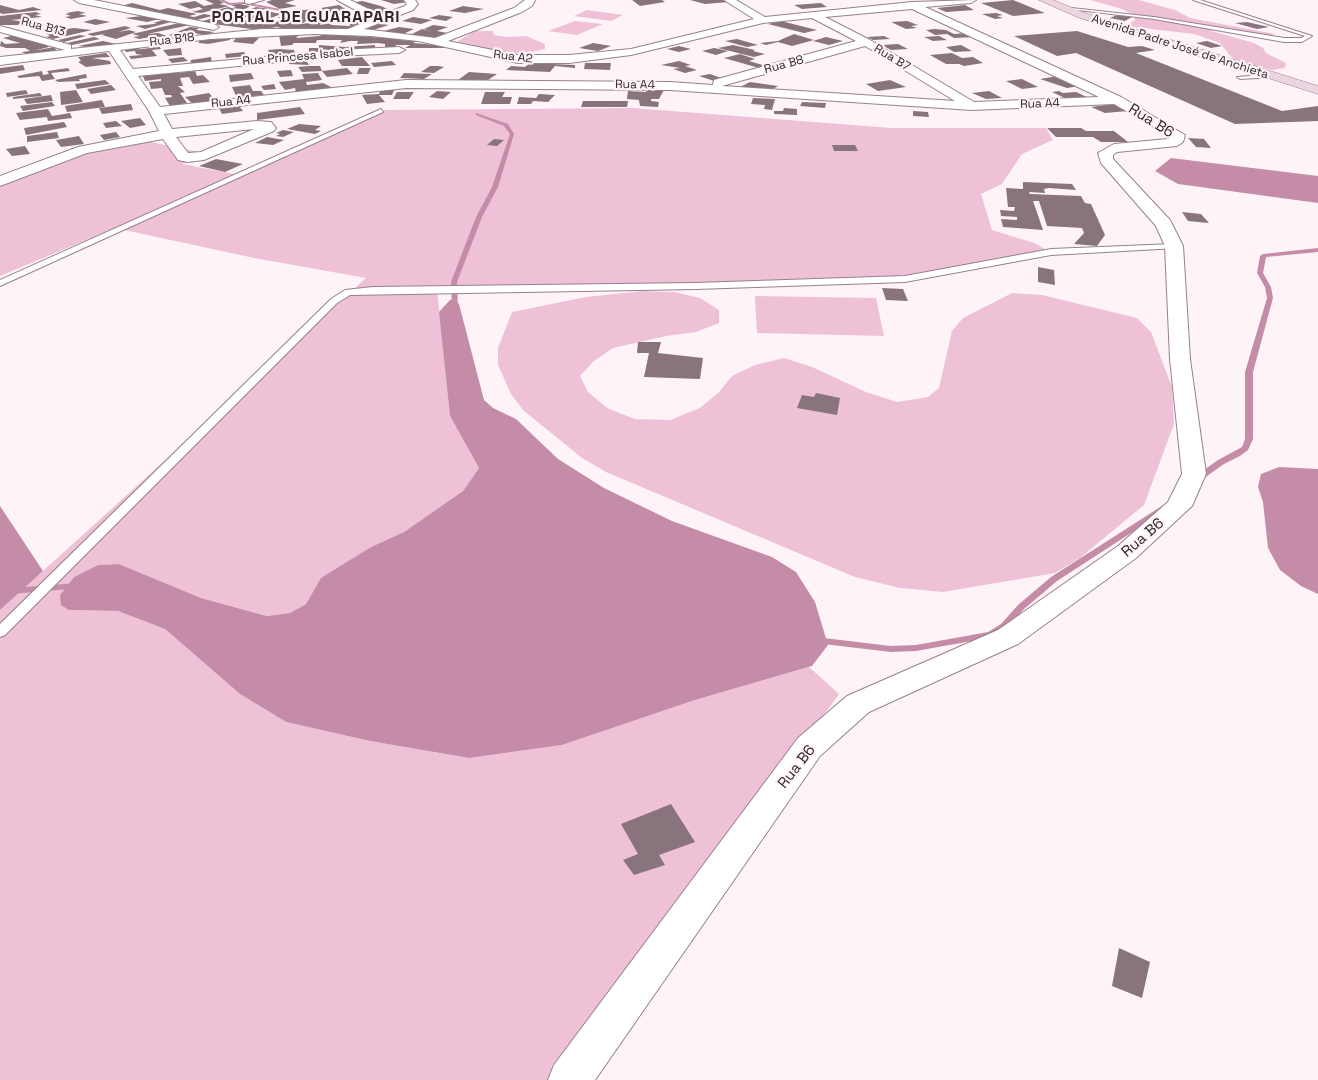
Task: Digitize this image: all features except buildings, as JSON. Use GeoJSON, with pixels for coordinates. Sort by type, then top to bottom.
{"type":"FeatureCollection","features":[{"type":"Feature","properties":{"kind":"main road","name":"Avenida Padre José de Anchieta"},"geometry":{"type":"LineString","coordinates":[[1044,0],[1062,8],[1318,90]]}},
{"type":"Feature","properties":{"kind":"street"},"geometry":{"type":"LineString","coordinates":[[79,0],[188,23],[262,32]]}},
{"type":"Feature","properties":{"kind":"street"},"geometry":{"type":"LineString","coordinates":[[342,0],[380,19]]}},
{"type":"Feature","properties":{"kind":"street"},"geometry":{"type":"LineString","coordinates":[[348,32],[409,8],[413,4],[409,0]]}},
{"type":"Feature","properties":{"kind":"street"},"geometry":{"type":"LineString","coordinates":[[438,41],[518,10],[528,4],[530,0]]}},
{"type":"Feature","properties":{"kind":"street"},"geometry":{"type":"LineString","coordinates":[[729,0],[763,20]]}},
{"type":"Feature","properties":{"kind":"street"},"geometry":{"type":"LineString","coordinates":[[845,0],[863,9]]}},
{"type":"Feature","properties":{"kind":"street","name":"Rua A2"},"geometry":{"type":"LineString","coordinates":[[262,32],[348,32],[402,36],[438,41],[518,59],[601,57],[639,50],[763,20],[971,0]]}},
{"type":"Feature","properties":{"kind":"street","name":"Rua B6"},"geometry":{"type":"LineString","coordinates":[[570,1080],[809,747],[858,704],[1008,637],[1064,599],[1127,552],[1179,506],[1194,474],[1180,358],[1174,246],[1164,224],[1106,160],[1105,153],[1114,148],[1172,144],[1178,139],[1178,134],[1116,100],[912,5]]}},
{"type":"Feature","properties":{"kind":"street","name":"Rua B7"},"geometry":{"type":"LineString","coordinates":[[811,14],[866,42],[972,106]]}},
{"type":"Feature","properties":{"kind":"street","name":"Rua B13"},"geometry":{"type":"LineString","coordinates":[[0,29],[79,51]]}},
{"type":"Feature","properties":{"kind":"street","name":"Rua B18"},"geometry":{"type":"LineString","coordinates":[[0,61],[112,47],[262,32]]}},
{"type":"Feature","properties":{"kind":"street"},"geometry":{"type":"LineString","coordinates":[[0,36],[14,33]]}},
{"type":"Feature","properties":{"kind":"street","name":"Rua B8"},"geometry":{"type":"LineString","coordinates":[[703,87],[866,42]]}},
{"type":"Feature","properties":{"kind":"street"},"geometry":{"type":"LineString","coordinates":[[0,181],[83,150],[167,134],[257,125],[269,126],[266,130],[204,156],[183,157],[167,134],[156,110],[112,47]]}},
{"type":"Feature","properties":{"kind":"street","name":"Rua Princesa Isabel"},"geometry":{"type":"LineString","coordinates":[[129,73],[339,53],[468,49]]}},
{"type":"Feature","properties":{"kind":"street","name":"Rua A4"},"geometry":{"type":"LineString","coordinates":[[156,110],[406,84],[703,87],[826,98],[972,106],[1116,100]]}},
{"type":"Feature","properties":{"kind":"street"},"geometry":{"type":"LineString","coordinates":[[6,163],[18,173]]}},
{"type":"Feature","properties":{"kind":"lane"},"geometry":{"type":"LineString","coordinates":[[1062,8],[1145,16],[1284,40],[1302,40],[1309,36],[1195,0]]}},
{"type":"Feature","properties":{"kind":"lane"},"geometry":{"type":"LineString","coordinates":[[1240,77],[1272,76]]}},
{"type":"Feature","properties":{"kind":"lane"},"geometry":{"type":"LineString","coordinates":[[0,283],[381,111]]}},
{"type":"Feature","properties":{"kind":"lane"},"geometry":{"type":"LineString","coordinates":[[0,632],[334,302],[348,292],[374,290],[696,286],[905,279],[1051,252],[1174,246]]}},
{"type":"Feature","properties":{"kind":"shaded area"},"geometry":{"type":"Polygon","coordinates":[[[1090,0],[1139,0],[1175,10],[1190,18],[1275,34],[1263,37],[1215,27],[1211,31],[1254,43],[1263,48],[1266,53],[1286,63],[1285,68],[1272,70],[1239,62],[1231,57],[1220,43],[1194,34],[1125,26],[1135,20],[1134,15],[1119,8],[1090,0]]]}},
{"type":"Feature","properties":{"kind":"shaded area"},"geometry":{"type":"Polygon","coordinates":[[[587,10],[623,15],[611,21],[574,16],[587,10]]]}},
{"type":"Feature","properties":{"kind":"shaded area"},"geometry":{"type":"Polygon","coordinates":[[[575,21],[603,24],[577,35],[548,31],[575,21]]]}},
{"type":"Feature","properties":{"kind":"shaded area"},"geometry":{"type":"Polygon","coordinates":[[[475,31],[493,31],[494,35],[507,37],[526,36],[545,44],[545,49],[526,53],[509,53],[465,45],[458,41],[475,31]]]}},
{"type":"Feature","properties":{"kind":"shaded area"},"geometry":{"type":"Polygon","coordinates":[[[633,108],[891,128],[1046,128],[1053,140],[1022,154],[1002,184],[981,194],[992,230],[1034,243],[1045,249],[1045,253],[883,284],[437,289],[450,416],[479,468],[463,491],[404,532],[371,547],[322,578],[306,604],[290,613],[268,616],[201,598],[119,564],[98,565],[74,577],[60,595],[69,610],[118,611],[165,629],[240,694],[286,722],[370,741],[469,758],[562,745],[695,700],[809,667],[839,694],[566,1080],[0,1080],[0,610],[366,278],[254,258],[115,228],[0,276],[0,182],[101,148],[141,140],[204,153],[202,157],[182,164],[235,174],[385,110],[633,108]]]}},
{"type":"Feature","properties":{"kind":"shaded area"},"geometry":{"type":"Polygon","coordinates":[[[1171,158],[1318,176],[1318,203],[1178,184],[1155,171],[1171,158]]]}},
{"type":"Feature","properties":{"kind":"shaded area"},"geometry":{"type":"Polygon","coordinates":[[[643,291],[674,292],[700,298],[719,310],[719,323],[696,332],[666,336],[613,348],[594,361],[580,376],[588,392],[607,408],[635,419],[670,420],[700,408],[719,392],[732,376],[755,365],[784,358],[812,367],[866,392],[897,402],[928,397],[939,388],[952,331],[963,318],[1012,293],[1042,295],[1137,318],[1151,332],[1172,387],[1174,424],[1144,505],[1080,558],[1055,573],[943,592],[900,588],[855,577],[606,472],[582,458],[523,410],[511,394],[498,365],[498,348],[512,312],[586,297],[643,291]]]}},
{"type":"Feature","properties":{"kind":"shaded area"},"geometry":{"type":"Polygon","coordinates":[[[755,296],[876,298],[884,336],[757,333],[755,296]]]}},
{"type":"Feature","properties":{"kind":"shaded area"},"geometry":{"type":"Polygon","coordinates":[[[454,299],[459,304],[484,400],[493,408],[516,419],[558,459],[604,488],[672,521],[772,557],[796,572],[815,602],[828,645],[812,666],[695,700],[562,745],[469,758],[370,741],[286,722],[240,694],[165,629],[118,611],[69,610],[61,605],[60,595],[74,577],[98,565],[119,564],[201,598],[267,616],[290,613],[306,604],[321,578],[371,547],[404,532],[463,491],[479,468],[450,416],[439,312],[450,300],[454,299]]]}},
{"type":"Feature","properties":{"kind":"shaded area"},"geometry":{"type":"Polygon","coordinates":[[[1279,467],[1318,469],[1318,594],[1301,586],[1280,570],[1268,548],[1263,502],[1258,487],[1261,474],[1279,467]]]}},
{"type":"Feature","properties":{"kind":"shaded area"},"geometry":{"type":"Polygon","coordinates":[[[0,506],[43,571],[0,610],[0,506]]]}},
{"type":"Feature","properties":{"kind":"waterway"},"geometry":{"type":"LineString","coordinates":[[221,0],[229,4],[244,3],[291,12],[314,10],[332,15]]}},
{"type":"Feature","properties":{"kind":"waterway"},"geometry":{"type":"LineString","coordinates":[[455,309],[454,282],[479,217],[495,187],[512,134],[506,125],[478,114]]}},
{"type":"Feature","properties":{"kind":"waterway"},"geometry":{"type":"LineString","coordinates":[[1197,479],[1245,448],[1249,439],[1249,372],[1270,298],[1268,287],[1260,273],[1263,256],[1318,250]]}},
{"type":"Feature","properties":{"kind":"waterway"},"geometry":{"type":"LineString","coordinates":[[815,640],[891,649],[916,648],[991,635],[1004,626],[1021,607],[1054,579],[1165,507]]}},
{"type":"Feature","properties":{"kind":"waterway"},"geometry":{"type":"LineString","coordinates":[[0,592],[77,586]]}},
{"type":"Feature","properties":{"kind":"district","name":"PORTAL DE GUARAPARI"},"geometry":{"type":"Point","coordinates":[306,18]}}]}
